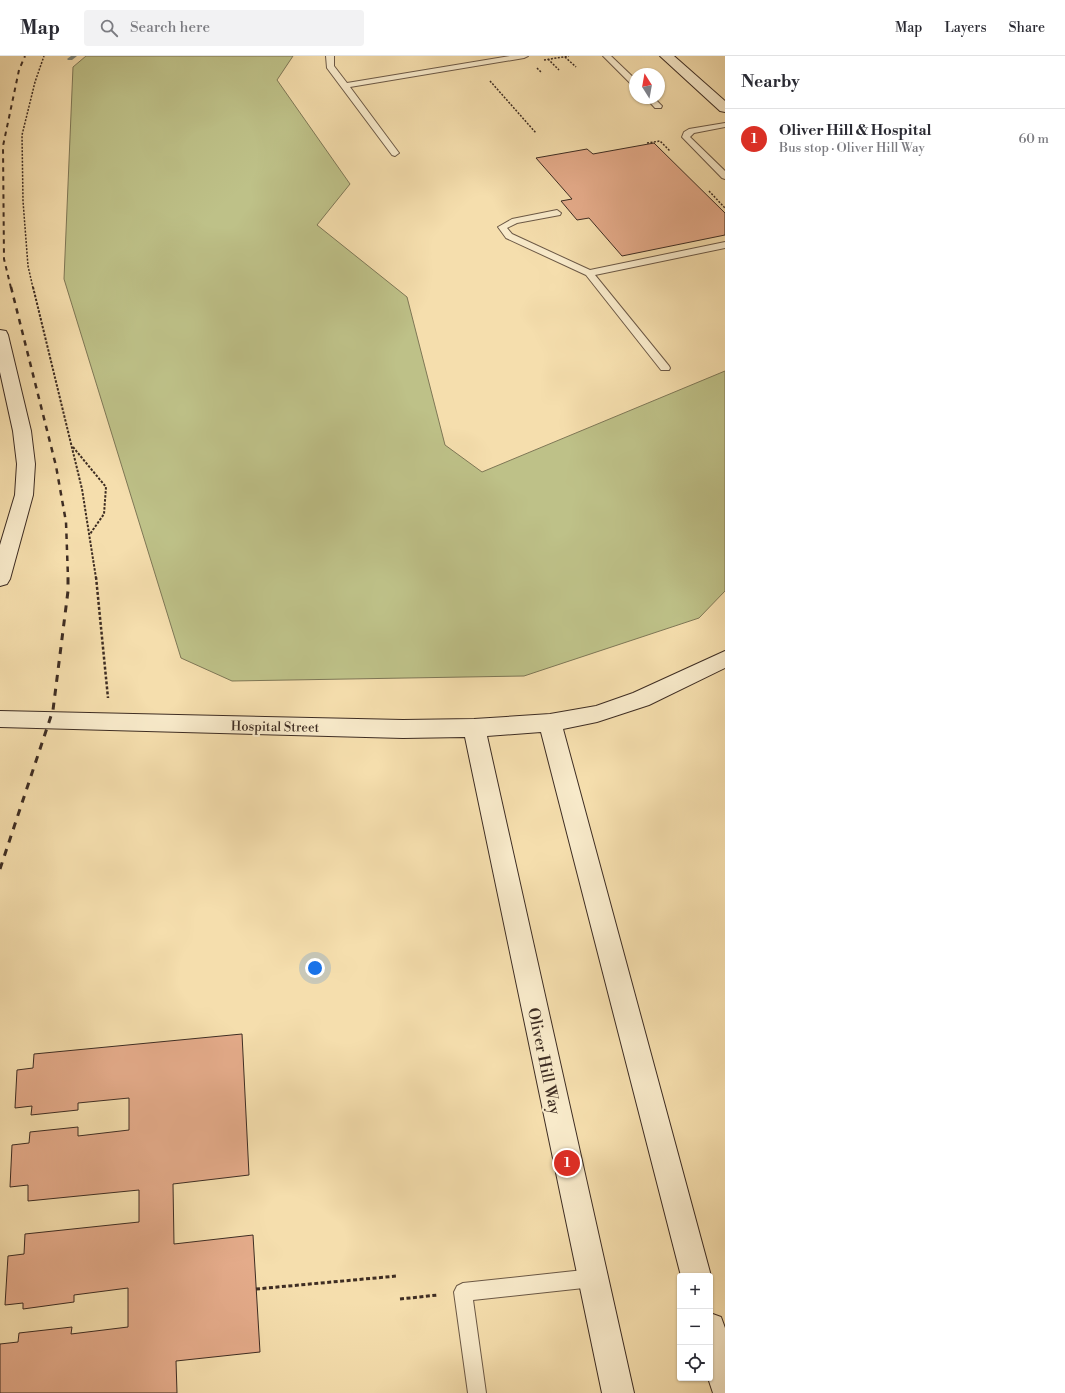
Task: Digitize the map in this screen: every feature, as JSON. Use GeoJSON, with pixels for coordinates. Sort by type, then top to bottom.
{"type":"FeatureCollection","features":[{"type":"Feature","properties":{"kind":"main road"},"geometry":{"type":"LineString","coordinates":[[666,56],[725,108]]}},
{"type":"Feature","properties":{"kind":"main road"},"geometry":{"type":"LineString","coordinates":[[0,335],[22,431],[26,464],[24,495],[0,579]]}},
{"type":"Feature","properties":{"kind":"main road","name":"Hospital Street"},"geometry":{"type":"LineString","coordinates":[[0,719],[403,729],[474,728],[550,723],[597,714],[641,699],[725,659]]}},
{"type":"Feature","properties":{"kind":"main road"},"geometry":{"type":"LineString","coordinates":[[550,723],[695,1273]]}},
{"type":"Feature","properties":{"kind":"main road","name":"Oliver Hill Way"},"geometry":{"type":"LineString","coordinates":[[474,728],[618,1393]]}},
{"type":"Feature","properties":{"kind":"main road"},"geometry":{"type":"LineString","coordinates":[[713,1339],[725,1384]]}},
{"type":"Feature","properties":{"kind":"lane"},"geometry":{"type":"LineString","coordinates":[[330,56],[330,66],[395,153]]}},
{"type":"Feature","properties":{"kind":"lane"},"geometry":{"type":"LineString","coordinates":[[344,86],[524,56]]}},
{"type":"Feature","properties":{"kind":"lane"},"geometry":{"type":"LineString","coordinates":[[607,56],[629,78]]}},
{"type":"Feature","properties":{"kind":"lane"},"geometry":{"type":"LineString","coordinates":[[725,125],[692,131],[687,134],[686,137],[725,176]]}},
{"type":"Feature","properties":{"kind":"lane"},"geometry":{"type":"LineString","coordinates":[[557,213],[515,221],[502,227],[509,236],[589,273],[665,368]]}},
{"type":"Feature","properties":{"kind":"lane"},"geometry":{"type":"LineString","coordinates":[[589,273],[725,245]]}},
{"type":"Feature","properties":{"kind":"lane"},"geometry":{"type":"LineString","coordinates":[[477,1393],[463,1292],[593,1278]]}},
{"type":"Feature","properties":{"kind":"path"},"geometry":{"type":"LineString","coordinates":[[44,56],[35,82],[22,135],[23,201],[28,266],[73,447],[90,534],[94,559],[110,722]]}},
{"type":"Feature","properties":{"kind":"path"},"geometry":{"type":"LineString","coordinates":[[565,57],[576,67]]}},
{"type":"Feature","properties":{"kind":"path"},"geometry":{"type":"LineString","coordinates":[[548,59],[559,70]]}},
{"type":"Feature","properties":{"kind":"path"},"geometry":{"type":"LineString","coordinates":[[539,70],[542,73]]}},
{"type":"Feature","properties":{"kind":"path"},"geometry":{"type":"LineString","coordinates":[[487,79],[536,133]]}},
{"type":"Feature","properties":{"kind":"path"},"geometry":{"type":"LineString","coordinates":[[647,143],[660,141],[671,152]]}},
{"type":"Feature","properties":{"kind":"path"},"geometry":{"type":"LineString","coordinates":[[705,187],[725,208]]}},
{"type":"Feature","properties":{"kind":"path"},"geometry":{"type":"LineString","coordinates":[[73,447],[106,487],[104,514],[90,534]]}},
{"type":"Feature","properties":{"kind":"path"},"geometry":{"type":"LineString","coordinates":[[256,1289],[397,1276]]}},
{"type":"Feature","properties":{"kind":"path"},"geometry":{"type":"LineString","coordinates":[[400,1299],[463,1292]]}},
{"type":"Feature","properties":{"kind":"green space"},"geometry":{"type":"Polygon","coordinates":[[[86,56],[293,56],[277,80],[350,184],[317,225],[407,297],[445,445],[482,472],[725,371],[725,591],[699,618],[524,676],[232,681],[181,658],[64,279],[73,67],[86,56]]]}},
{"type":"Feature","properties":{"kind":"building"},"geometry":{"type":"Polygon","coordinates":[[[654,143],[725,213],[725,235],[622,256],[589,218],[577,220],[561,201],[572,199],[536,158],[587,149],[593,154],[654,143]]]}},
{"type":"Feature","properties":{"kind":"building"},"geometry":{"type":"Polygon","coordinates":[[[242,1034],[249,1175],[173,1184],[174,1244],[253,1235],[260,1352],[176,1361],[177,1393],[0,1393],[0,1344],[18,1342],[19,1333],[72,1327],[71,1334],[128,1327],[128,1288],[74,1295],[74,1302],[23,1309],[23,1303],[5,1305],[8,1256],[24,1254],[25,1234],[139,1222],[139,1190],[28,1201],[28,1185],[10,1187],[12,1145],[29,1143],[30,1132],[78,1127],[78,1136],[129,1130],[129,1098],[78,1103],[78,1110],[31,1115],[32,1106],[15,1108],[17,1070],[33,1068],[34,1054],[242,1034]]]}},
{"type":"Feature","properties":{"kind":"waterway"},"geometry":{"type":"LineString","coordinates":[[70,59],[74,56]]}},
{"type":"Feature","properties":{"kind":"railway"},"geometry":{"type":"LineString","coordinates":[[11,288],[4,259],[3,146],[19,70],[25,56]]}},
{"type":"Feature","properties":{"kind":"railway"},"geometry":{"type":"LineString","coordinates":[[11,287],[56,466],[66,522],[68,578]]}},
{"type":"Feature","properties":{"kind":"railway"},"geometry":{"type":"LineString","coordinates":[[0,869],[53,710],[68,591],[68,578]]}},
{"type":"Feature","properties":{"kind":"place","name":"Oliver Hill & Hospital"},"geometry":{"type":"Point","coordinates":[567,1163]}}]}
